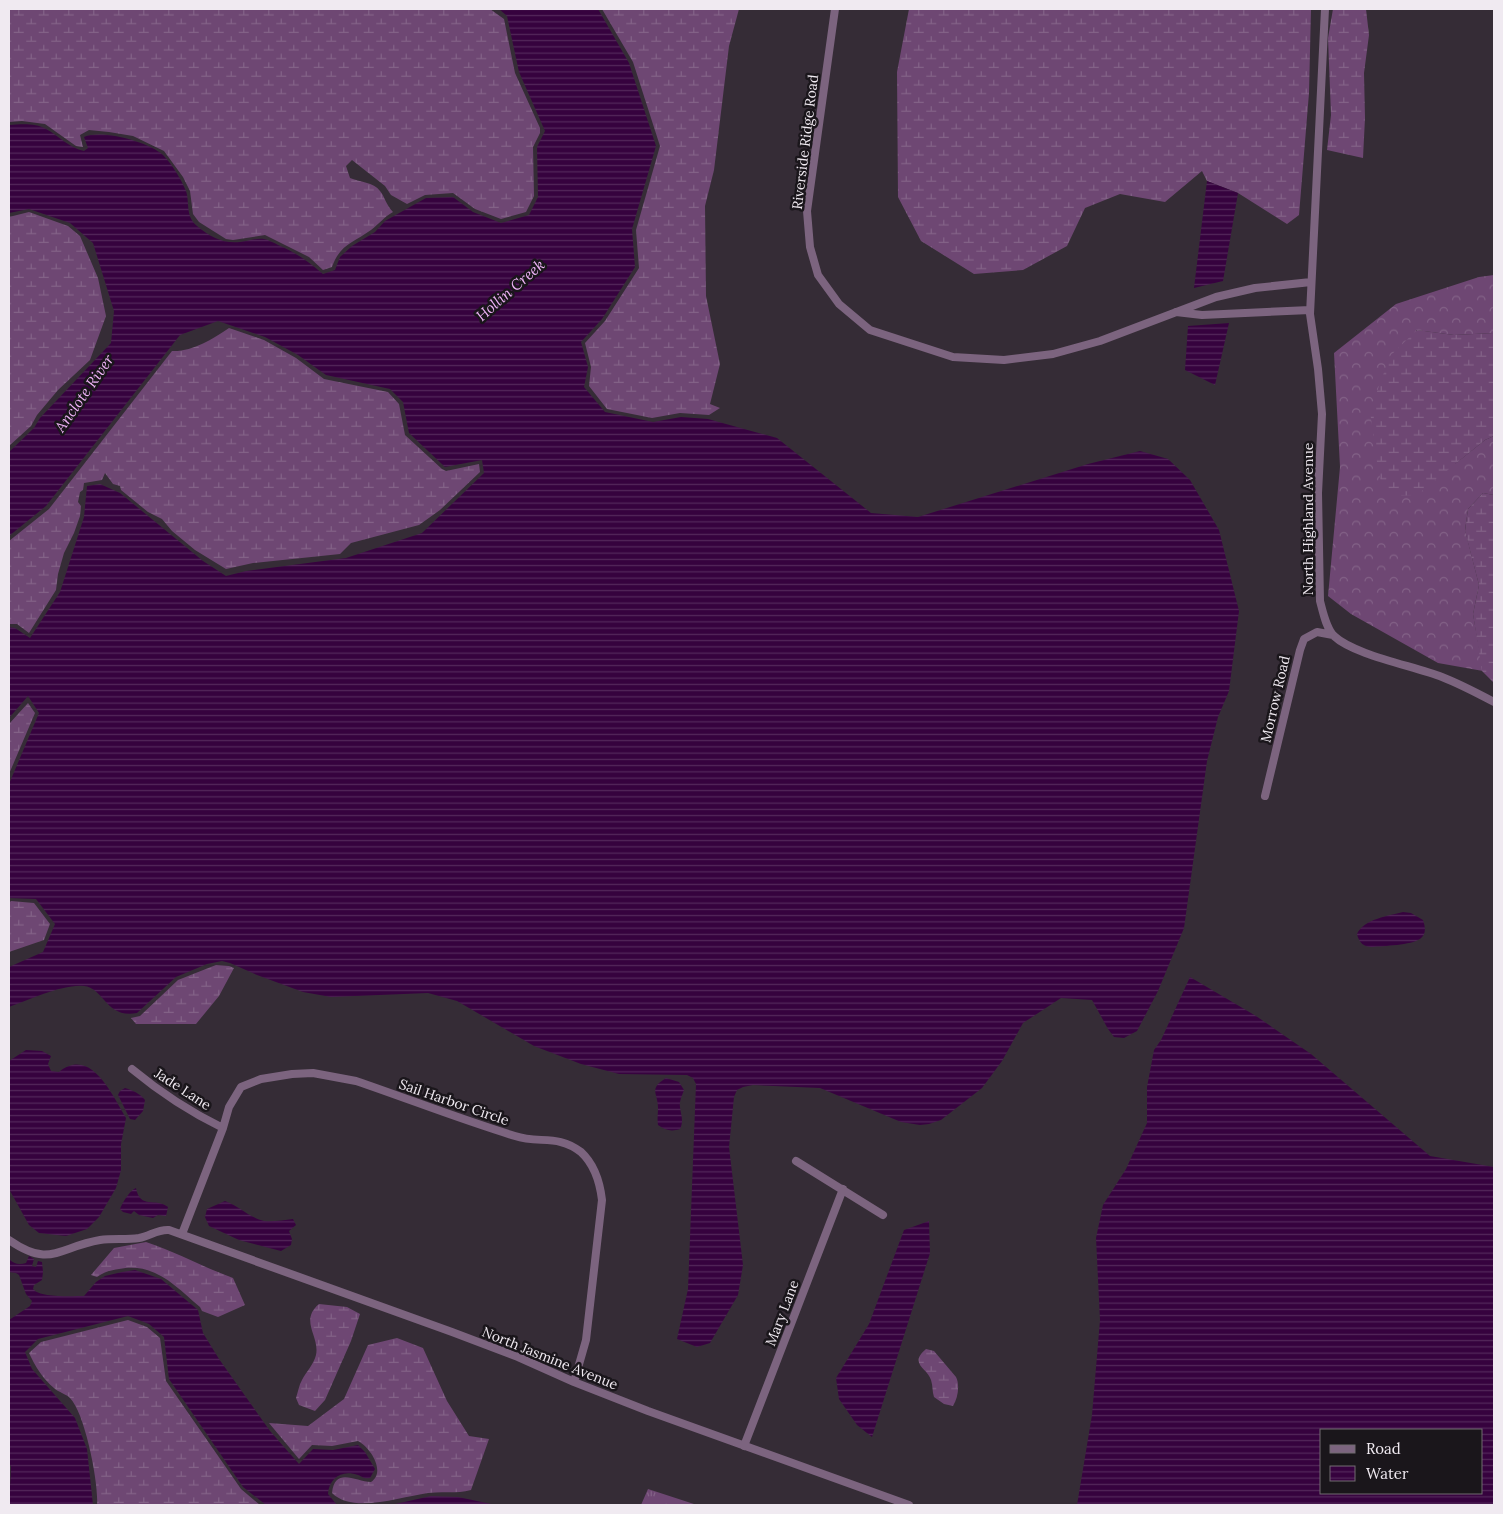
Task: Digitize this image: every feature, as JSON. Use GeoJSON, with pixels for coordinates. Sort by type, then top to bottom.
{"type":"FeatureCollection","features":[{"type":"Feature","properties":{"kind":"street","name":"Riverside Ridge Road"},"geometry":{"type":"LineString","coordinates":[[835,9],[807,211],[810,247],[818,275],[839,304],[870,330],[952,357],[1004,360],[1053,354],[1090,343],[1216,297],[1256,288],[1311,282]]}},
{"type":"Feature","properties":{"kind":"street","name":"North Highland Avenue"},"geometry":{"type":"LineString","coordinates":[[1325,9],[1310,310],[1322,414],[1318,493],[1320,600],[1324,617],[1333,635]]}},
{"type":"Feature","properties":{"kind":"street","name":"Riverside Ridge Road"},"geometry":{"type":"LineString","coordinates":[[1174,312],[1202,315],[1310,310]]}},
{"type":"Feature","properties":{"kind":"street","name":"Morrow Road"},"geometry":{"type":"LineString","coordinates":[[1265,796],[1304,639],[1317,632],[1333,635]]}},
{"type":"Feature","properties":{"kind":"street"},"geometry":{"type":"LineString","coordinates":[[1333,635],[1363,652],[1441,677],[1494,702]]}},
{"type":"Feature","properties":{"kind":"street","name":"Jade Lane"},"geometry":{"type":"LineString","coordinates":[[132,1069],[153,1087],[187,1110],[223,1128]]}},
{"type":"Feature","properties":{"kind":"street","name":"Sail Harbor Circle"},"geometry":{"type":"LineString","coordinates":[[182,1234],[223,1128],[229,1107],[241,1087],[261,1079],[313,1073],[356,1081],[518,1137],[552,1140],[570,1146],[582,1154],[597,1176],[602,1200],[586,1340],[574,1382]]}},
{"type":"Feature","properties":{"kind":"street"},"geometry":{"type":"LineString","coordinates":[[796,1161],[883,1215]]}},
{"type":"Feature","properties":{"kind":"street","name":"Mary Lane"},"geometry":{"type":"LineString","coordinates":[[744,1446],[843,1190]]}},
{"type":"Feature","properties":{"kind":"street","name":"North Jasmine Avenue"},"geometry":{"type":"LineString","coordinates":[[9,1240],[27,1251],[40,1255],[50,1255],[101,1240],[139,1238],[163,1230],[182,1234],[509,1353],[574,1382],[909,1505]]}},
{"type":"Feature","properties":{"kind":"green space"},"geometry":{"type":"Polygon","coordinates":[[[9,9],[490,9],[504,19],[515,73],[540,128],[540,133],[533,147],[534,196],[526,212],[501,219],[475,209],[453,193],[425,195],[407,204],[391,195],[385,186],[352,160],[346,166],[350,178],[377,188],[393,212],[343,249],[335,259],[332,267],[323,270],[309,257],[265,235],[233,240],[226,239],[199,222],[193,214],[190,191],[183,177],[164,151],[133,136],[89,130],[80,135],[83,147],[76,146],[45,124],[22,121],[9,122],[9,9]]]}},
{"type":"Feature","properties":{"kind":"green space"},"geometry":{"type":"Polygon","coordinates":[[[602,9],[739,9],[729,46],[714,170],[705,206],[706,296],[720,364],[710,404],[720,408],[709,415],[680,413],[652,418],[607,409],[589,386],[591,367],[585,343],[605,321],[639,268],[636,230],[660,146],[633,62],[602,9]]]}},
{"type":"Feature","properties":{"kind":"green space"},"geometry":{"type":"Polygon","coordinates":[[[909,9],[1311,9],[1309,93],[1299,215],[1287,224],[1238,193],[1207,181],[1202,171],[1165,202],[1120,194],[1085,208],[1067,246],[1023,270],[974,274],[921,241],[898,197],[897,72],[909,9]]]}},
{"type":"Feature","properties":{"kind":"green space"},"geometry":{"type":"Polygon","coordinates":[[[1333,9],[1366,9],[1369,35],[1364,73],[1365,118],[1363,158],[1327,150],[1331,115],[1328,38],[1333,9]]]}},
{"type":"Feature","properties":{"kind":"green space"},"geometry":{"type":"Polygon","coordinates":[[[29,212],[68,226],[80,236],[98,278],[106,316],[90,360],[58,390],[37,415],[31,426],[9,446],[9,217],[29,212]]]}},
{"type":"Feature","properties":{"kind":"green space"},"geometry":{"type":"Polygon","coordinates":[[[1494,275],[1494,333],[1454,335],[1416,330],[1455,464],[1485,440],[1494,436],[1494,495],[1483,493],[1468,509],[1465,530],[1479,585],[1473,614],[1483,671],[1438,663],[1351,614],[1328,596],[1340,467],[1334,353],[1396,304],[1479,277],[1494,275]]]}},
{"type":"Feature","properties":{"kind":"green space"},"geometry":{"type":"Polygon","coordinates":[[[229,328],[264,340],[296,358],[324,379],[388,392],[399,404],[405,435],[442,469],[446,471],[479,464],[480,472],[440,510],[419,525],[351,543],[340,554],[253,563],[226,569],[195,550],[172,531],[162,519],[148,512],[121,490],[120,486],[113,484],[105,473],[102,480],[84,483],[78,502],[81,506],[80,516],[64,553],[56,590],[29,633],[17,624],[9,624],[9,541],[49,509],[172,351],[195,347],[229,328]]]}},
{"type":"Feature","properties":{"kind":"green space"},"geometry":{"type":"Polygon","coordinates":[[[1417,330],[1454,335],[1494,333],[1494,436],[1485,440],[1417,495],[1395,496],[1383,492],[1370,411],[1390,356],[1417,330]]]}},
{"type":"Feature","properties":{"kind":"green space"},"geometry":{"type":"Polygon","coordinates":[[[1483,493],[1494,495],[1494,683],[1482,671],[1473,614],[1479,585],[1465,531],[1468,509],[1483,493]]]}},
{"type":"Feature","properties":{"kind":"green space"},"geometry":{"type":"Polygon","coordinates":[[[28,703],[35,713],[9,774],[9,724],[28,703]]]}},
{"type":"Feature","properties":{"kind":"green space"},"geometry":{"type":"Polygon","coordinates":[[[11,901],[34,903],[50,924],[44,940],[9,952],[9,903],[11,901]]]}},
{"type":"Feature","properties":{"kind":"green space"},"geometry":{"type":"Polygon","coordinates":[[[216,965],[234,968],[219,996],[196,1024],[136,1024],[131,1018],[140,1016],[178,980],[216,965]]]}},
{"type":"Feature","properties":{"kind":"green space"},"geometry":{"type":"Polygon","coordinates":[[[146,1242],[233,1278],[245,1305],[218,1317],[202,1311],[200,1307],[173,1284],[154,1272],[132,1268],[110,1271],[97,1277],[91,1275],[114,1248],[146,1242]]]}},
{"type":"Feature","properties":{"kind":"green space"},"geometry":{"type":"Polygon","coordinates":[[[319,1304],[347,1307],[360,1314],[351,1341],[325,1400],[315,1411],[299,1405],[296,1398],[301,1382],[314,1362],[316,1355],[315,1341],[310,1323],[313,1310],[319,1304]]]}},
{"type":"Feature","properties":{"kind":"green space"},"geometry":{"type":"Polygon","coordinates":[[[128,1320],[147,1327],[160,1338],[166,1381],[241,1489],[260,1505],[97,1505],[96,1482],[90,1449],[76,1406],[70,1398],[46,1381],[29,1353],[41,1342],[128,1320]]]}},
{"type":"Feature","properties":{"kind":"green space"},"geometry":{"type":"Polygon","coordinates":[[[397,1338],[423,1348],[447,1401],[469,1436],[489,1439],[471,1490],[428,1493],[364,1503],[341,1499],[332,1493],[337,1480],[347,1477],[371,1482],[375,1478],[377,1466],[368,1449],[358,1441],[332,1446],[312,1445],[299,1459],[269,1423],[308,1426],[344,1399],[368,1345],[397,1338]]]}},
{"type":"Feature","properties":{"kind":"green space"},"geometry":{"type":"Polygon","coordinates":[[[926,1349],[934,1351],[956,1377],[958,1392],[953,1406],[944,1404],[934,1397],[931,1380],[919,1362],[921,1354],[926,1349]]]}},
{"type":"Feature","properties":{"kind":"green space"},"geometry":{"type":"Polygon","coordinates":[[[648,1489],[697,1505],[641,1505],[648,1489]]]}},
{"type":"Feature","properties":{"kind":"water"},"geometry":{"type":"Polygon","coordinates":[[[499,9],[598,9],[629,63],[656,146],[632,229],[635,267],[602,319],[581,342],[588,367],[584,387],[605,412],[653,422],[681,417],[708,419],[777,438],[871,513],[918,517],[1088,464],[1140,451],[1168,459],[1190,480],[1219,530],[1239,611],[1229,691],[1218,717],[1207,761],[1184,928],[1158,991],[1137,1031],[1124,1038],[1114,1037],[1092,1000],[1061,998],[1023,1023],[1002,1061],[982,1088],[941,1120],[929,1124],[920,1125],[901,1122],[820,1088],[753,1085],[737,1090],[734,1097],[729,1147],[743,1265],[738,1295],[710,1343],[697,1347],[677,1339],[688,1289],[696,1084],[693,1078],[687,1075],[619,1074],[581,1064],[534,1046],[457,1001],[428,993],[331,997],[303,992],[222,961],[207,964],[176,977],[137,1013],[127,1014],[118,1012],[91,988],[84,986],[66,987],[9,1007],[9,967],[43,952],[55,924],[36,899],[9,898],[9,784],[39,713],[28,696],[9,718],[9,627],[15,628],[30,638],[60,592],[84,517],[87,486],[100,484],[120,493],[203,561],[226,576],[246,571],[346,558],[422,533],[484,473],[482,460],[445,467],[409,433],[403,402],[390,389],[326,375],[298,355],[265,337],[218,321],[180,335],[46,506],[9,536],[9,452],[34,428],[40,418],[111,343],[114,311],[93,243],[70,223],[29,209],[9,213],[9,127],[10,125],[24,124],[42,127],[64,142],[84,151],[88,148],[84,137],[92,135],[113,136],[137,141],[156,150],[170,163],[186,191],[191,218],[203,231],[214,238],[232,242],[268,240],[297,254],[323,274],[335,270],[340,257],[352,246],[375,232],[385,221],[426,198],[453,197],[473,212],[501,223],[529,215],[538,197],[537,147],[545,131],[519,72],[507,16],[499,9]]]}},
{"type":"Feature","properties":{"kind":"water"},"geometry":{"type":"Polygon","coordinates":[[[1207,181],[1238,193],[1223,281],[1194,288],[1207,181]]]}},
{"type":"Feature","properties":{"kind":"water"},"geometry":{"type":"Polygon","coordinates":[[[1229,323],[1215,385],[1185,370],[1188,326],[1229,323]]]}},
{"type":"Feature","properties":{"kind":"water"},"geometry":{"type":"Polygon","coordinates":[[[1403,912],[1411,913],[1423,920],[1425,932],[1420,939],[1404,944],[1372,947],[1361,942],[1357,934],[1365,925],[1377,919],[1403,912]]]}},
{"type":"Feature","properties":{"kind":"water"},"geometry":{"type":"Polygon","coordinates":[[[1190,977],[1256,1016],[1311,1054],[1430,1156],[1494,1167],[1494,1505],[1077,1505],[1092,1415],[1100,1320],[1096,1238],[1103,1205],[1126,1169],[1147,1123],[1147,1087],[1154,1050],[1161,1040],[1190,977]]]}},
{"type":"Feature","properties":{"kind":"water"},"geometry":{"type":"Polygon","coordinates":[[[26,1050],[42,1051],[51,1056],[48,1064],[51,1071],[59,1072],[70,1066],[81,1065],[91,1069],[107,1086],[126,1118],[121,1144],[121,1170],[116,1188],[99,1217],[87,1229],[66,1236],[39,1233],[29,1225],[9,1189],[9,1061],[26,1050]]]}},
{"type":"Feature","properties":{"kind":"water"},"geometry":{"type":"Polygon","coordinates":[[[666,1078],[679,1082],[684,1090],[680,1103],[682,1123],[680,1129],[677,1130],[668,1130],[658,1125],[658,1103],[655,1092],[657,1085],[666,1078]]]}},
{"type":"Feature","properties":{"kind":"water"},"geometry":{"type":"Polygon","coordinates":[[[125,1088],[136,1092],[145,1100],[143,1111],[135,1120],[130,1119],[118,1095],[125,1088]]]}},
{"type":"Feature","properties":{"kind":"water"},"geometry":{"type":"Polygon","coordinates":[[[136,1188],[141,1199],[168,1207],[166,1216],[158,1215],[153,1218],[139,1215],[134,1211],[131,1214],[123,1212],[120,1209],[122,1203],[136,1188]]]}},
{"type":"Feature","properties":{"kind":"water"},"geometry":{"type":"Polygon","coordinates":[[[225,1201],[264,1221],[293,1219],[296,1225],[289,1231],[292,1239],[291,1245],[281,1251],[239,1240],[209,1226],[205,1217],[207,1209],[225,1201]]]}},
{"type":"Feature","properties":{"kind":"water"},"geometry":{"type":"Polygon","coordinates":[[[929,1221],[930,1253],[872,1437],[857,1425],[839,1399],[836,1378],[869,1324],[904,1230],[929,1221]]]}},
{"type":"Feature","properties":{"kind":"water"},"geometry":{"type":"Polygon","coordinates":[[[29,1256],[34,1259],[32,1266],[36,1267],[38,1261],[42,1262],[42,1280],[34,1285],[33,1289],[42,1294],[84,1296],[96,1282],[105,1276],[135,1270],[161,1279],[198,1310],[203,1333],[219,1359],[270,1431],[299,1464],[313,1449],[333,1450],[358,1445],[365,1452],[375,1469],[370,1478],[352,1473],[337,1476],[331,1483],[328,1494],[337,1505],[266,1505],[243,1487],[169,1379],[164,1337],[149,1324],[128,1316],[38,1339],[25,1352],[32,1369],[75,1418],[87,1449],[93,1505],[9,1505],[11,1466],[9,1465],[9,1320],[30,1306],[32,1301],[26,1294],[19,1275],[9,1272],[9,1259],[15,1263],[23,1264],[26,1263],[29,1256]]]}},
{"type":"Feature","properties":{"kind":"water"},"geometry":{"type":"Polygon","coordinates":[[[431,1496],[458,1497],[496,1505],[391,1505],[431,1496]]]}},
{"type":"Feature","properties":{"kind":"water label","name":"Hollin Creek"},"geometry":{"type":"Point","coordinates":[510,290]}},
{"type":"Feature","properties":{"kind":"water label","name":"Anclote River"},"geometry":{"type":"Point","coordinates":[84,393]}}]}
